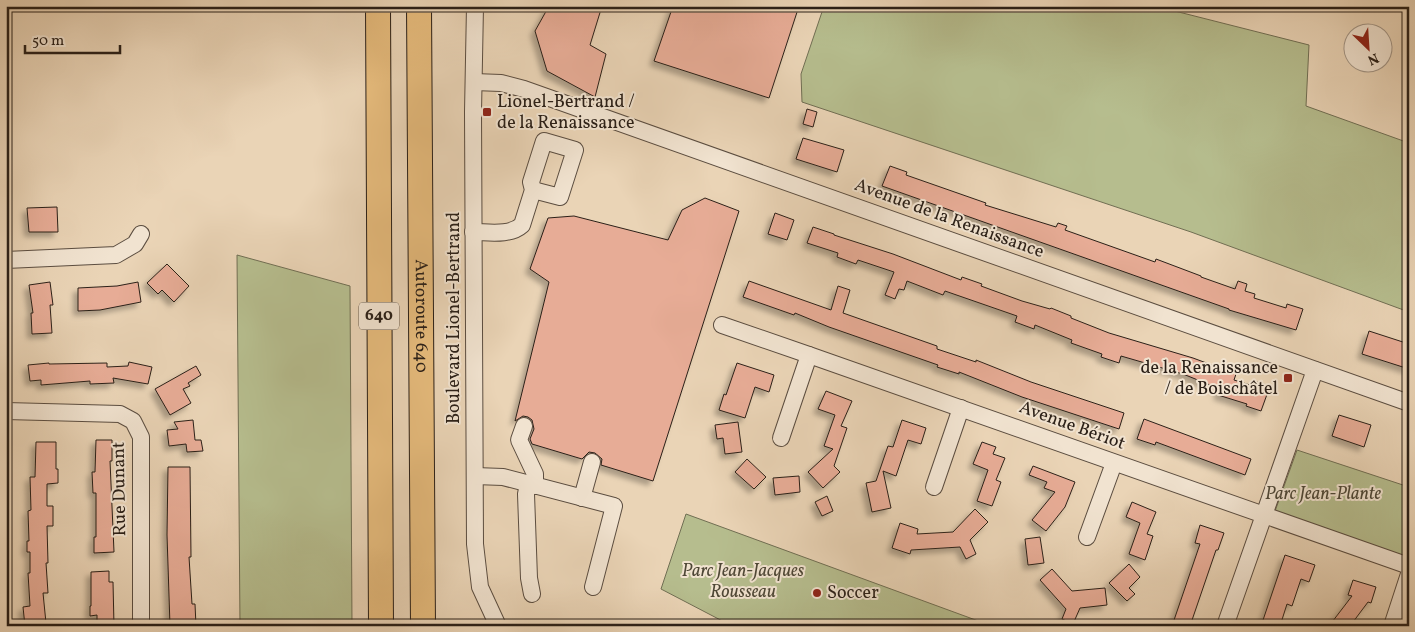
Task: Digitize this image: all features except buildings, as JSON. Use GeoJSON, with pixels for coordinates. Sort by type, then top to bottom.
{"type":"FeatureCollection","features":[{"type":"Feature","properties":{"kind":"highway","name":"640"},"geometry":{"type":"LineString","coordinates":[[378,6],[381,626]]}},
{"type":"Feature","properties":{"kind":"highway","name":"Autoroute 640"},"geometry":{"type":"LineString","coordinates":[[419,6],[423,626]]}},
{"type":"Feature","properties":{"kind":"street","name":"Boulevard Lionel-Bertrand"},"geometry":{"type":"LineString","coordinates":[[475,6],[475,544],[477,573],[484,598],[498,626]]}},
{"type":"Feature","properties":{"kind":"street","name":"Avenue de la Renaissance"},"geometry":{"type":"LineString","coordinates":[[474,82],[501,83],[531,92],[1409,403]]}},
{"type":"Feature","properties":{"kind":"street"},"geometry":{"type":"LineString","coordinates":[[474,232],[508,232],[518,229],[524,220],[533,190]]}},
{"type":"Feature","properties":{"kind":"street"},"geometry":{"type":"LineString","coordinates":[[6,260],[116,256],[128,250],[142,234]]}},
{"type":"Feature","properties":{"kind":"street","name":"Avenue Bériot"},"geometry":{"type":"LineString","coordinates":[[722,325],[1409,566]]}},
{"type":"Feature","properties":{"kind":"street"},"geometry":{"type":"LineString","coordinates":[[781,438],[810,355]]}},
{"type":"Feature","properties":{"kind":"street"},"geometry":{"type":"LineString","coordinates":[[1225,626],[1315,370]]}},
{"type":"Feature","properties":{"kind":"street"},"geometry":{"type":"LineString","coordinates":[[934,487],[960,408]]}},
{"type":"Feature","properties":{"kind":"street","name":"Rue Dunant"},"geometry":{"type":"LineString","coordinates":[[6,411],[120,414],[133,421],[140,437],[141,626]]}},
{"type":"Feature","properties":{"kind":"street"},"geometry":{"type":"LineString","coordinates":[[524,426],[520,440],[535,474],[532,485],[526,494],[532,594]]}},
{"type":"Feature","properties":{"kind":"street"},"geometry":{"type":"LineString","coordinates":[[582,498],[592,462]]}},
{"type":"Feature","properties":{"kind":"street"},"geometry":{"type":"LineString","coordinates":[[1087,536],[1114,462]]}},
{"type":"Feature","properties":{"kind":"street"},"geometry":{"type":"LineString","coordinates":[[475,476],[503,477],[614,506],[594,587]]}},
{"type":"Feature","properties":{"kind":"street"},"geometry":{"type":"LineString","coordinates":[[1392,626],[1409,574]]}},
{"type":"Feature","properties":{"kind":"green space"},"geometry":{"type":"Polygon","coordinates":[[[824,6],[1155,6],[1309,45],[1306,106],[1409,143],[1409,312],[1191,232],[802,102],[801,74],[824,6]]]}},
{"type":"Feature","properties":{"kind":"green space"},"geometry":{"type":"Polygon","coordinates":[[[237,255],[350,286],[352,626],[240,626],[237,255]]]}},
{"type":"Feature","properties":{"kind":"green space","name":"Parc Jean-Plante"},"geometry":{"type":"Polygon","coordinates":[[[1297,450],[1409,487],[1409,558],[1274,514],[1297,450]]]}},
{"type":"Feature","properties":{"kind":"green space","name":"Parc Jean-Jacques Rousseau"},"geometry":{"type":"Polygon","coordinates":[[[686,514],[992,626],[732,626],[661,589],[686,514]]]}},
{"type":"Feature","properties":{"kind":"place","name":"Lionel-Bertrand / de la Renaissance"},"geometry":{"type":"Point","coordinates":[487,112]}},
{"type":"Feature","properties":{"kind":"place","name":"de la Renaissance / de Boischâtel"},"geometry":{"type":"Point","coordinates":[1288,378]}},
{"type":"Feature","properties":{"kind":"place","name":"Soccer"},"geometry":{"type":"Point","coordinates":[817,593]}}]}
